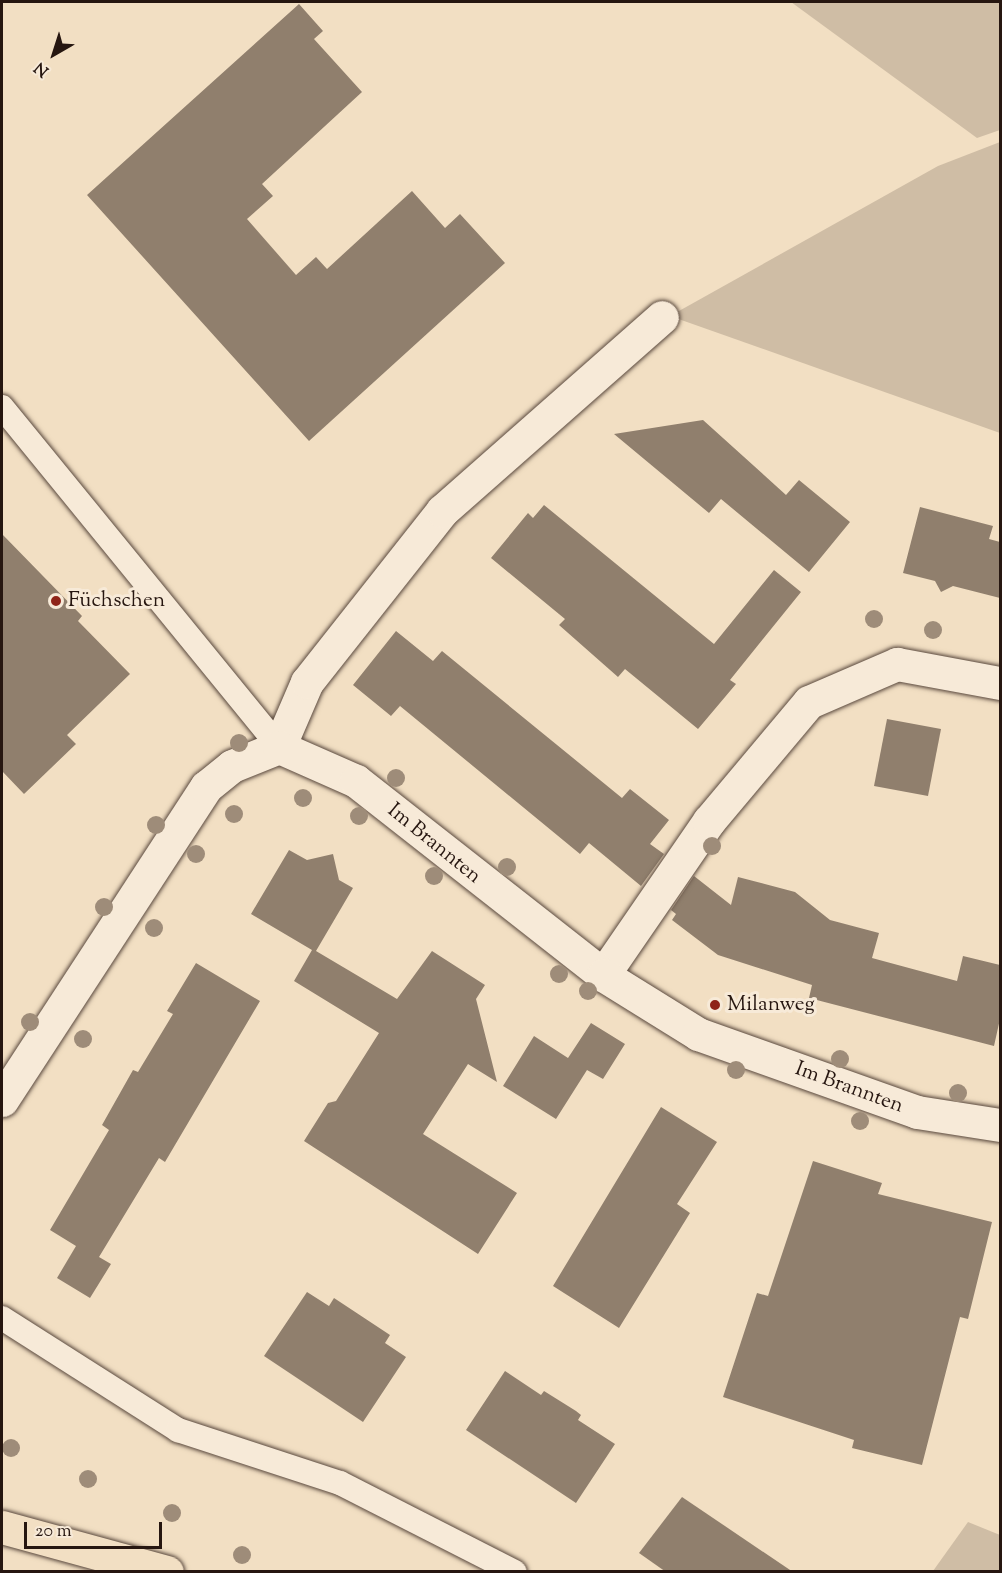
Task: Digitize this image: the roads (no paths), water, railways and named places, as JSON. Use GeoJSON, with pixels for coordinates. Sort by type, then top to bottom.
{"type":"FeatureCollection","features":[{"type":"Feature","properties":{"kind":"main road"},"geometry":{"type":"LineString","coordinates":[[2,1527],[167,1572]]}},
{"type":"Feature","properties":{"kind":"street"},"geometry":{"type":"LineString","coordinates":[[2,1100],[206,788],[232,766],[279,747],[306,682],[442,511],[662,317]]}},
{"type":"Feature","properties":{"kind":"street"},"geometry":{"type":"LineString","coordinates":[[603,975],[709,821],[809,702],[897,664],[1000,683]]}},
{"type":"Feature","properties":{"kind":"street","name":"Im Brannten"},"geometry":{"type":"LineString","coordinates":[[279,747],[356,781],[603,975],[698,1034],[917,1112],[1000,1125]]}},
{"type":"Feature","properties":{"kind":"lane"},"geometry":{"type":"LineString","coordinates":[[2,407],[279,747]]}},
{"type":"Feature","properties":{"kind":"lane"},"geometry":{"type":"LineString","coordinates":[[2,1318],[178,1430],[340,1483],[515,1572]]}},
{"type":"Feature","properties":{"kind":"place","name":"Füchschen"},"geometry":{"type":"Point","coordinates":[56,601]}},
{"type":"Feature","properties":{"kind":"place","name":"Milanweg"},"geometry":{"type":"Point","coordinates":[715,1005]}}]}
